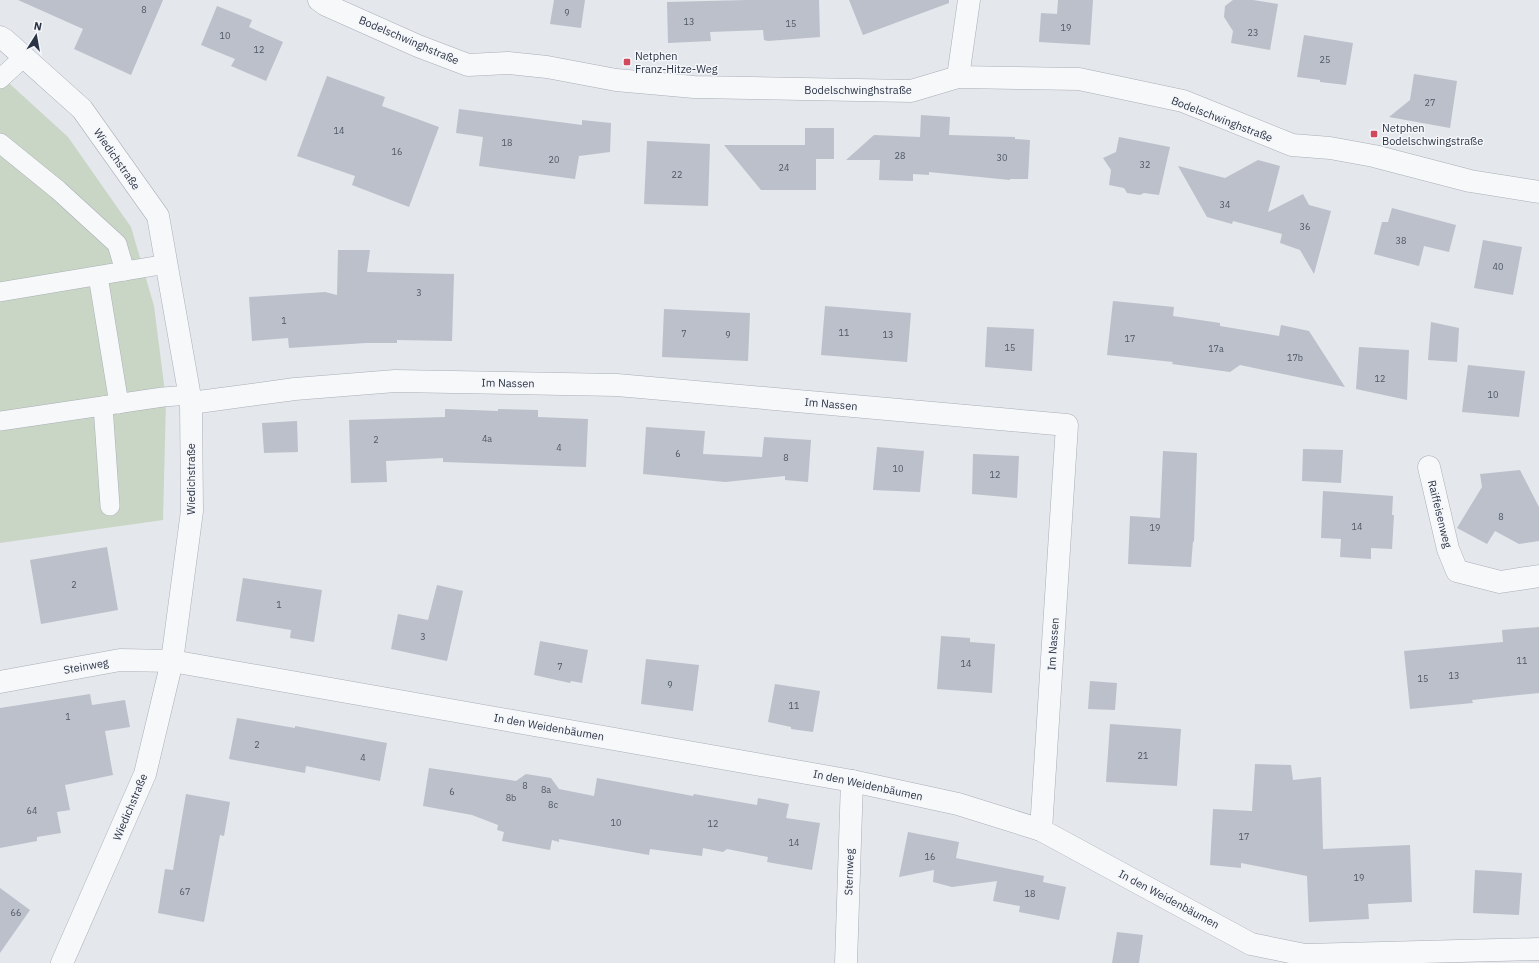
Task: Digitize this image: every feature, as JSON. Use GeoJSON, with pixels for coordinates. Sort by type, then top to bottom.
{"type":"FeatureCollection","features":[{"type":"Feature","properties":{"kind":"street","name":"Bodelschwinghstraße"},"geometry":{"type":"LineString","coordinates":[[319,0],[326,5],[418,46],[468,65],[508,63],[547,67],[616,80],[694,87],[807,90],[910,91],[958,78],[1079,79],[1183,101],[1292,145],[1330,148],[1359,153],[1470,181],[1539,192]]}},
{"type":"Feature","properties":{"kind":"street"},"geometry":{"type":"LineString","coordinates":[[958,78],[969,0]]}},
{"type":"Feature","properties":{"kind":"street","name":"Wiedichstraße"},"geometry":{"type":"LineString","coordinates":[[0,37],[82,109],[158,216],[190,399],[192,511],[172,661],[145,774],[62,963]]}},
{"type":"Feature","properties":{"kind":"street","name":"Im Nassen"},"geometry":{"type":"LineString","coordinates":[[190,399],[395,381],[617,385],[1067,425],[1041,830]]}},
{"type":"Feature","properties":{"kind":"street","name":"Raiffeisenweg"},"geometry":{"type":"LineString","coordinates":[[1429,467],[1448,549],[1458,571],[1500,582],[1539,576]]}},
{"type":"Feature","properties":{"kind":"street","name":"Steinweg"},"geometry":{"type":"LineString","coordinates":[[0,682],[120,660],[172,661]]}},
{"type":"Feature","properties":{"kind":"street","name":"In den Weidenbäumen"},"geometry":{"type":"LineString","coordinates":[[172,661],[852,781],[958,804],[1041,830],[1251,944],[1305,955],[1539,949]]}},
{"type":"Feature","properties":{"kind":"street","name":"Sternweg"},"geometry":{"type":"LineString","coordinates":[[846,963],[852,781]]}},
{"type":"Feature","properties":{"kind":"lane"},"geometry":{"type":"LineString","coordinates":[[0,80],[24,57]]}},
{"type":"Feature","properties":{"kind":"lane"},"geometry":{"type":"LineString","coordinates":[[0,143],[58,190],[117,244],[125,271]]}},
{"type":"Feature","properties":{"kind":"lane"},"geometry":{"type":"LineString","coordinates":[[0,292],[167,264]]}},
{"type":"Feature","properties":{"kind":"lane"},"geometry":{"type":"LineString","coordinates":[[98,276],[111,405],[110,506]]}},
{"type":"Feature","properties":{"kind":"lane"},"geometry":{"type":"LineString","coordinates":[[0,421],[111,405],[190,399]]}},
{"type":"Feature","properties":{"kind":"green space"},"geometry":{"type":"Polygon","coordinates":[[[0,75],[68,137],[131,227],[154,306],[166,400],[163,520],[0,543],[0,75]]]}},
{"type":"Feature","properties":{"kind":"building"},"geometry":{"type":"Polygon","coordinates":[[[18,0],[163,0],[131,75],[74,49],[83,29],[18,0]]]}},
{"type":"Feature","properties":{"kind":"building"},"geometry":{"type":"Polygon","coordinates":[[[554,0],[585,0],[581,28],[550,24],[554,0]]]}},
{"type":"Feature","properties":{"kind":"building"},"geometry":{"type":"Polygon","coordinates":[[[819,0],[820,37],[768,41],[764,40],[763,30],[710,32],[711,41],[668,43],[667,2],[819,0]]]}},
{"type":"Feature","properties":{"kind":"building"},"geometry":{"type":"Polygon","coordinates":[[[849,0],[949,0],[949,3],[863,35],[849,0]]]}},
{"type":"Feature","properties":{"kind":"building"},"geometry":{"type":"Polygon","coordinates":[[[1058,0],[1093,0],[1090,45],[1039,42],[1041,13],[1057,14],[1058,0]]]}},
{"type":"Feature","properties":{"kind":"building"},"geometry":{"type":"Polygon","coordinates":[[[1233,0],[1253,0],[1278,4],[1270,50],[1231,43],[1233,31],[1224,17],[1225,6],[1233,0]]]}},
{"type":"Feature","properties":{"kind":"building"},"geometry":{"type":"Polygon","coordinates":[[[217,6],[252,20],[249,27],[283,42],[266,81],[231,66],[235,59],[201,45],[217,6]]]}},
{"type":"Feature","properties":{"kind":"building"},"geometry":{"type":"Polygon","coordinates":[[[1304,35],[1353,43],[1346,85],[1320,82],[1320,80],[1297,77],[1304,35]]]}},
{"type":"Feature","properties":{"kind":"building"},"geometry":{"type":"Polygon","coordinates":[[[1414,74],[1457,81],[1450,128],[1389,117],[1410,100],[1414,74]]]}},
{"type":"Feature","properties":{"kind":"building"},"geometry":{"type":"Polygon","coordinates":[[[327,76],[385,97],[382,106],[439,127],[409,207],[352,185],[355,176],[297,156],[327,76]]]}},
{"type":"Feature","properties":{"kind":"building"},"geometry":{"type":"Polygon","coordinates":[[[459,109],[582,125],[582,120],[611,123],[610,152],[579,156],[575,179],[479,166],[483,137],[456,133],[459,109]]]}},
{"type":"Feature","properties":{"kind":"building"},"geometry":{"type":"Polygon","coordinates":[[[921,115],[950,117],[949,135],[1015,137],[1015,139],[1030,140],[1028,179],[1010,180],[929,172],[929,175],[913,174],[913,181],[879,180],[880,160],[846,160],[874,135],[920,137],[921,115]]]}},
{"type":"Feature","properties":{"kind":"building"},"geometry":{"type":"Polygon","coordinates":[[[805,128],[834,128],[834,159],[816,159],[816,190],[761,190],[724,145],[805,145],[805,128]]]}},
{"type":"Feature","properties":{"kind":"building"},"geometry":{"type":"Polygon","coordinates":[[[1119,137],[1170,147],[1159,195],[1127,193],[1124,188],[1109,185],[1111,170],[1103,158],[1116,152],[1119,137]]]}},
{"type":"Feature","properties":{"kind":"building"},"geometry":{"type":"Polygon","coordinates":[[[647,141],[710,144],[708,206],[644,204],[647,141]]]}},
{"type":"Feature","properties":{"kind":"building"},"geometry":{"type":"Polygon","coordinates":[[[1258,160],[1280,166],[1268,212],[1303,194],[1309,205],[1331,211],[1314,274],[1300,250],[1280,243],[1282,234],[1233,221],[1232,224],[1207,217],[1178,166],[1225,178],[1258,160]]]}},
{"type":"Feature","properties":{"kind":"building"},"geometry":{"type":"Polygon","coordinates":[[[1392,208],[1456,225],[1449,252],[1424,246],[1419,266],[1374,254],[1382,222],[1388,222],[1392,208]]]}},
{"type":"Feature","properties":{"kind":"building"},"geometry":{"type":"Polygon","coordinates":[[[1483,240],[1522,247],[1513,295],[1474,288],[1483,240]]]}},
{"type":"Feature","properties":{"kind":"building"},"geometry":{"type":"Polygon","coordinates":[[[338,250],[370,250],[367,272],[454,274],[452,341],[397,340],[397,343],[366,343],[289,348],[288,338],[252,341],[249,297],[325,292],[337,295],[338,250]]]}},
{"type":"Feature","properties":{"kind":"building"},"geometry":{"type":"Polygon","coordinates":[[[1113,301],[1174,307],[1173,316],[1220,323],[1220,326],[1279,336],[1281,325],[1309,331],[1345,387],[1240,365],[1230,372],[1172,364],[1173,362],[1107,355],[1113,301]]]}},
{"type":"Feature","properties":{"kind":"building"},"geometry":{"type":"Polygon","coordinates":[[[825,306],[911,313],[907,362],[821,355],[825,306]]]}},
{"type":"Feature","properties":{"kind":"building"},"geometry":{"type":"Polygon","coordinates":[[[664,309],[750,313],[748,361],[662,357],[664,309]]]}},
{"type":"Feature","properties":{"kind":"building"},"geometry":{"type":"Polygon","coordinates":[[[1431,322],[1459,328],[1457,362],[1428,360],[1431,322]]]}},
{"type":"Feature","properties":{"kind":"building"},"geometry":{"type":"Polygon","coordinates":[[[987,327],[1034,329],[1032,371],[985,367],[987,327]]]}},
{"type":"Feature","properties":{"kind":"building"},"geometry":{"type":"Polygon","coordinates":[[[1359,347],[1409,350],[1407,400],[1356,389],[1359,347]]]}},
{"type":"Feature","properties":{"kind":"building"},"geometry":{"type":"Polygon","coordinates":[[[1468,365],[1525,371],[1519,417],[1462,412],[1468,365]]]}},
{"type":"Feature","properties":{"kind":"building"},"geometry":{"type":"Polygon","coordinates":[[[445,409],[498,411],[498,409],[538,410],[538,417],[588,419],[586,467],[443,462],[443,458],[386,461],[387,482],[351,483],[349,420],[445,417],[445,409]]]}},
{"type":"Feature","properties":{"kind":"building"},"geometry":{"type":"Polygon","coordinates":[[[297,421],[298,452],[264,453],[262,423],[297,421]]]}},
{"type":"Feature","properties":{"kind":"building"},"geometry":{"type":"Polygon","coordinates":[[[646,427],[705,431],[703,454],[762,457],[764,437],[811,440],[808,482],[785,480],[785,476],[725,482],[643,474],[646,427]]]}},
{"type":"Feature","properties":{"kind":"building"},"geometry":{"type":"Polygon","coordinates":[[[877,447],[924,451],[920,492],[873,490],[877,447]]]}},
{"type":"Feature","properties":{"kind":"building"},"geometry":{"type":"Polygon","coordinates":[[[1303,449],[1343,450],[1341,483],[1302,481],[1303,449]]]}},
{"type":"Feature","properties":{"kind":"building"},"geometry":{"type":"Polygon","coordinates":[[[1163,451],[1197,453],[1194,542],[1193,541],[1191,567],[1128,564],[1130,516],[1160,518],[1163,451]]]}},
{"type":"Feature","properties":{"kind":"building"},"geometry":{"type":"Polygon","coordinates":[[[973,454],[1019,456],[1017,498],[972,494],[973,454]]]}},
{"type":"Feature","properties":{"kind":"building"},"geometry":{"type":"Polygon","coordinates":[[[1520,470],[1539,507],[1539,541],[1519,544],[1495,531],[1487,544],[1457,528],[1482,487],[1480,474],[1520,470]]]}},
{"type":"Feature","properties":{"kind":"building"},"geometry":{"type":"Polygon","coordinates":[[[1323,491],[1393,496],[1392,515],[1394,515],[1392,549],[1371,548],[1371,559],[1340,557],[1341,539],[1321,538],[1323,491]]]}},
{"type":"Feature","properties":{"kind":"building"},"geometry":{"type":"Polygon","coordinates":[[[107,547],[118,610],[41,624],[30,560],[107,547]]]}},
{"type":"Feature","properties":{"kind":"building"},"geometry":{"type":"Polygon","coordinates":[[[243,578],[322,590],[314,642],[290,638],[291,630],[236,621],[243,578]]]}},
{"type":"Feature","properties":{"kind":"building"},"geometry":{"type":"Polygon","coordinates":[[[437,585],[463,591],[447,661],[391,649],[398,614],[428,620],[437,585]]]}},
{"type":"Feature","properties":{"kind":"building"},"geometry":{"type":"Polygon","coordinates":[[[1539,627],[1539,693],[1472,700],[1473,703],[1410,709],[1404,651],[1503,642],[1502,630],[1539,627]]]}},
{"type":"Feature","properties":{"kind":"building"},"geometry":{"type":"Polygon","coordinates":[[[941,636],[970,638],[970,642],[995,644],[992,693],[937,689],[941,636]]]}},
{"type":"Feature","properties":{"kind":"building"},"geometry":{"type":"Polygon","coordinates":[[[540,641],[588,650],[582,683],[571,681],[570,683],[534,675],[540,641]]]}},
{"type":"Feature","properties":{"kind":"building"},"geometry":{"type":"Polygon","coordinates":[[[646,659],[699,665],[693,711],[641,704],[646,659]]]}},
{"type":"Feature","properties":{"kind":"building"},"geometry":{"type":"Polygon","coordinates":[[[1090,681],[1117,683],[1115,710],[1088,709],[1090,681]]]}},
{"type":"Feature","properties":{"kind":"building"},"geometry":{"type":"Polygon","coordinates":[[[775,684],[820,691],[813,732],[791,729],[791,727],[768,722],[775,684]]]}},
{"type":"Feature","properties":{"kind":"building"},"geometry":{"type":"Polygon","coordinates":[[[90,694],[92,705],[125,700],[130,727],[105,731],[113,775],[65,785],[70,810],[57,812],[61,833],[37,837],[37,841],[0,848],[0,708],[90,694]]]}},
{"type":"Feature","properties":{"kind":"building"},"geometry":{"type":"Polygon","coordinates":[[[237,718],[295,728],[295,726],[387,743],[380,781],[306,766],[305,773],[229,759],[237,718]]]}},
{"type":"Feature","properties":{"kind":"building"},"geometry":{"type":"Polygon","coordinates":[[[1110,724],[1181,729],[1177,786],[1106,782],[1110,724]]]}},
{"type":"Feature","properties":{"kind":"building"},"geometry":{"type":"Polygon","coordinates":[[[1255,764],[1291,765],[1293,780],[1321,777],[1323,849],[1410,845],[1412,902],[1368,904],[1369,919],[1309,922],[1307,876],[1241,863],[1241,868],[1210,865],[1213,809],[1252,811],[1255,764]]]}},
{"type":"Feature","properties":{"kind":"building"},"geometry":{"type":"Polygon","coordinates":[[[429,768],[516,781],[526,774],[551,778],[559,789],[594,796],[597,778],[693,796],[694,794],[757,805],[758,798],[789,804],[786,818],[820,823],[812,870],[767,862],[768,857],[727,849],[723,852],[703,848],[702,856],[650,849],[649,855],[559,839],[559,842],[552,840],[550,850],[502,841],[504,832],[497,830],[498,825],[472,815],[423,806],[429,768]]]}},
{"type":"Feature","properties":{"kind":"building"},"geometry":{"type":"Polygon","coordinates":[[[186,794],[230,802],[224,836],[220,835],[204,922],[158,913],[165,869],[173,870],[186,794]]]}},
{"type":"Feature","properties":{"kind":"building"},"geometry":{"type":"Polygon","coordinates":[[[908,832],[959,842],[956,858],[1044,876],[1043,882],[1066,887],[1059,920],[1019,912],[1020,906],[993,901],[997,881],[952,887],[933,882],[934,870],[899,877],[908,832]]]}},
{"type":"Feature","properties":{"kind":"building"},"geometry":{"type":"Polygon","coordinates":[[[1475,870],[1522,873],[1519,915],[1473,913],[1475,870]]]}},
{"type":"Feature","properties":{"kind":"building"},"geometry":{"type":"Polygon","coordinates":[[[0,888],[30,910],[0,953],[0,888]]]}},
{"type":"Feature","properties":{"kind":"building"},"geometry":{"type":"Polygon","coordinates":[[[1117,932],[1143,935],[1139,963],[1112,963],[1117,932]]]}},
{"type":"Feature","properties":{"kind":"place","name":"Netphen Franz-Hitze-Weg"},"geometry":{"type":"Point","coordinates":[627,62]}},
{"type":"Feature","properties":{"kind":"place","name":"Netphen Bodelschwingstraße"},"geometry":{"type":"Point","coordinates":[1374,134]}}]}
